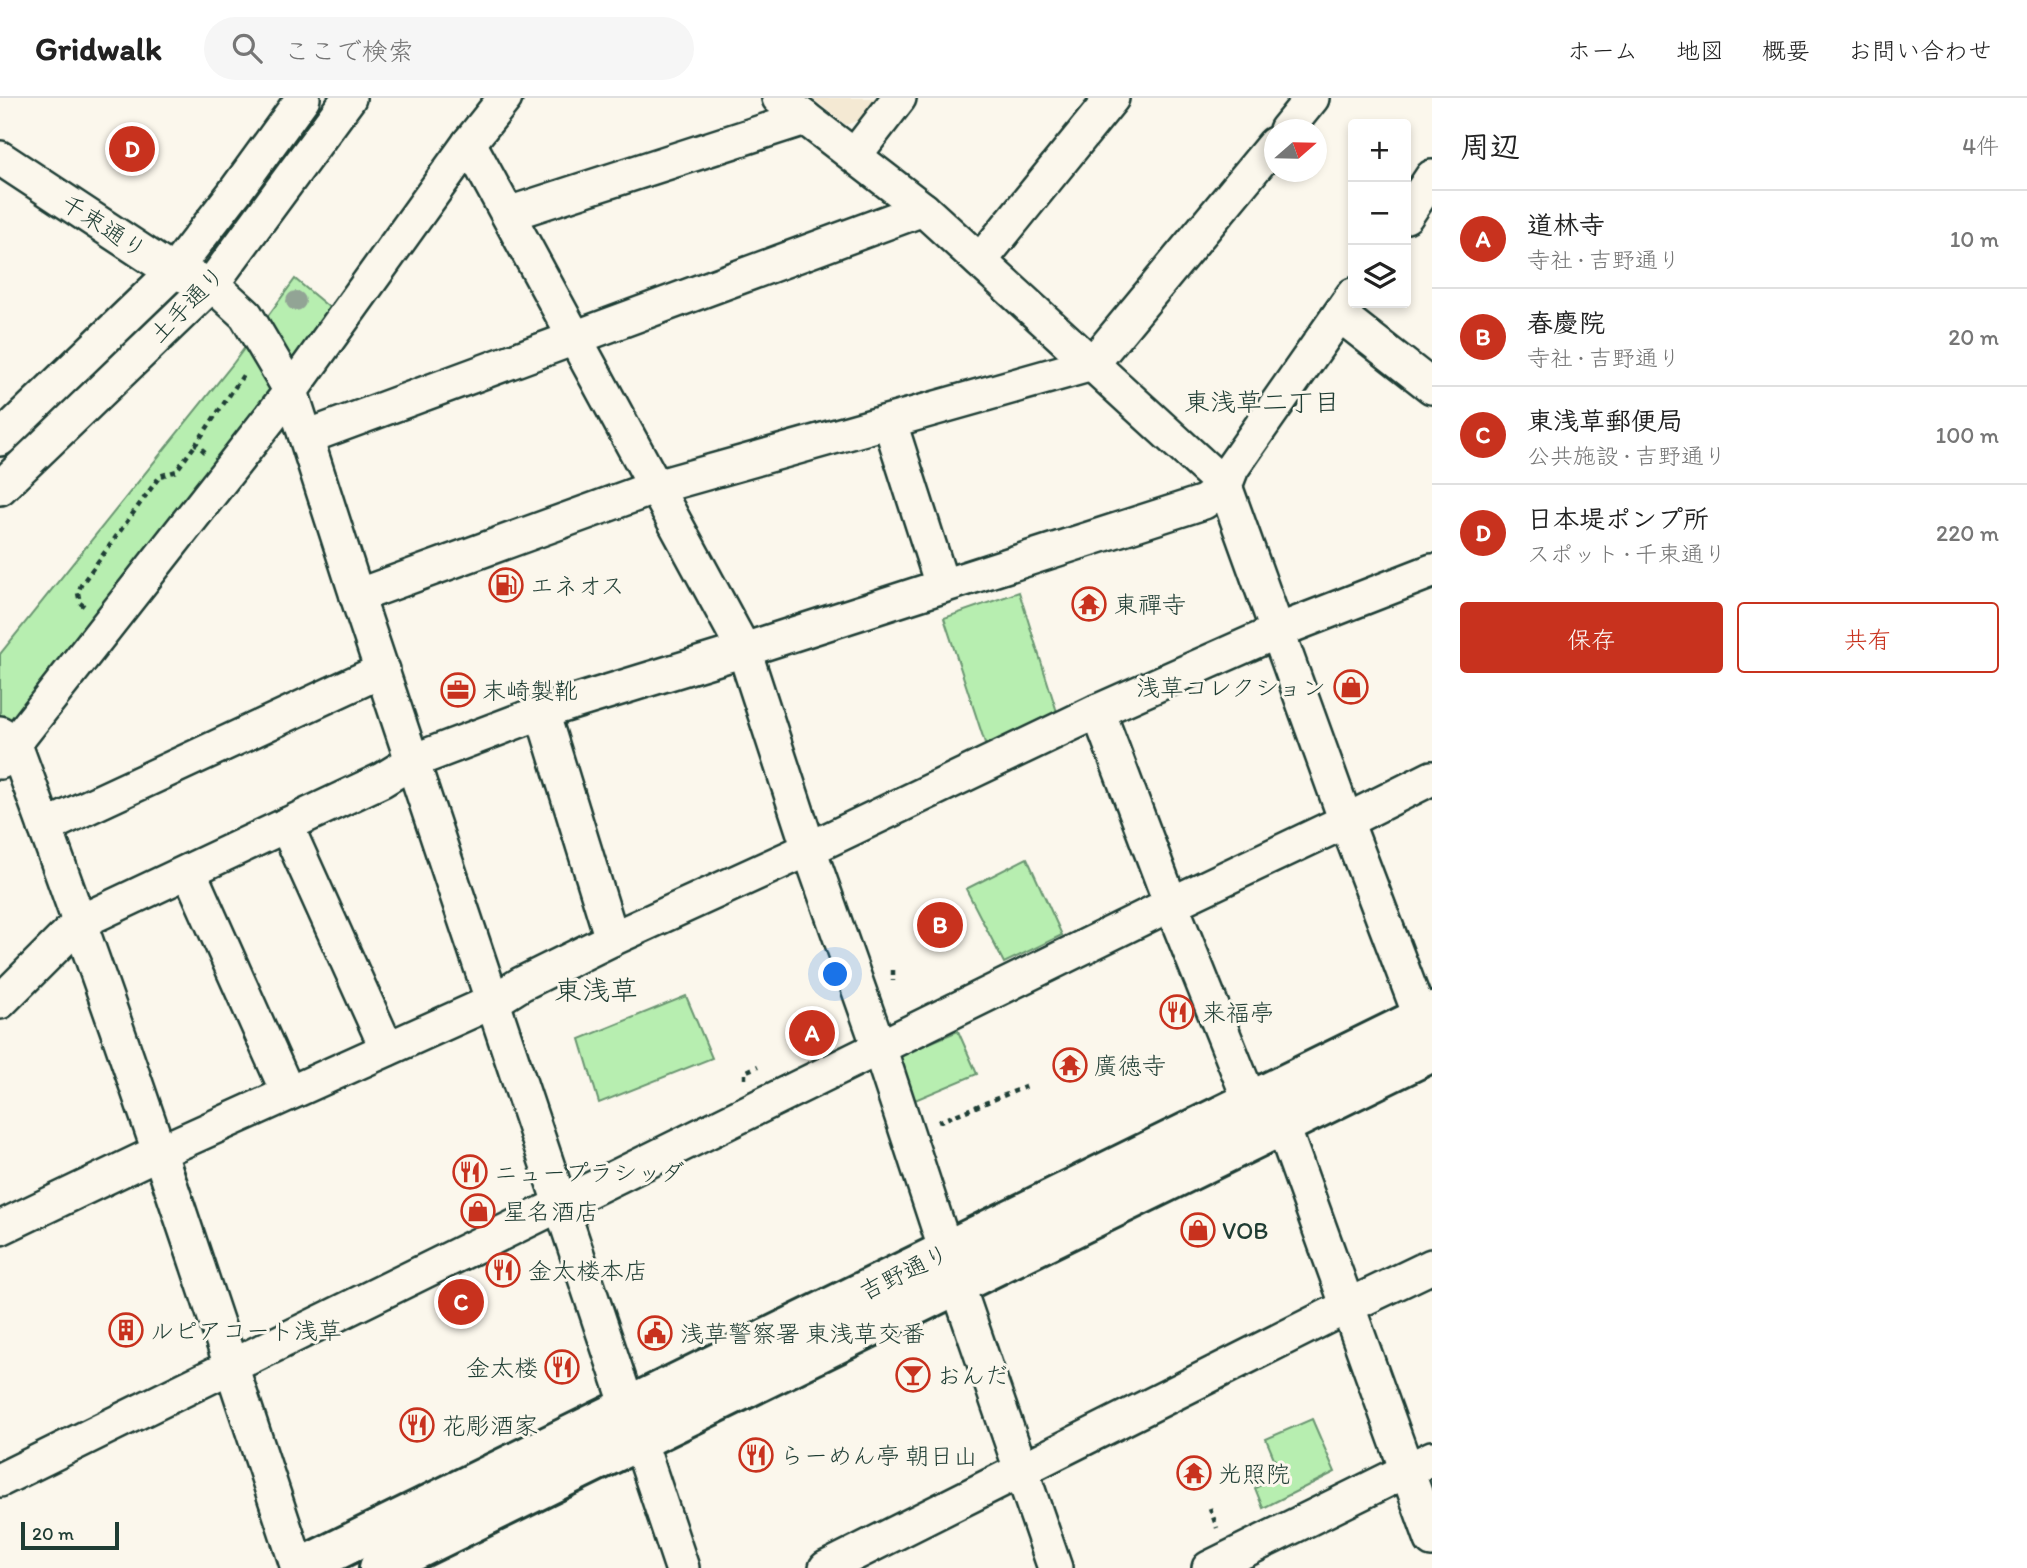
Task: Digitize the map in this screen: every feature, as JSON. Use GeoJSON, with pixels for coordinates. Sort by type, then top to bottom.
{"type":"FeatureCollection","features":[{"type":"Feature","properties":{"kind":"main road","name":"吉野通り"},"geometry":{"type":"LineString","coordinates":[[951,1268],[1251,1101],[1428,1027]]}},
{"type":"Feature","properties":{"kind":"main road","name":"吉野通り"},"geometry":{"type":"LineString","coordinates":[[299,1568],[634,1424],[951,1268],[1282,1124],[1428,1027]]}},
{"type":"Feature","properties":{"kind":"main road","name":"吉野通り"},"geometry":{"type":"LineString","coordinates":[[379,1568],[634,1424]]}},
{"type":"Feature","properties":{"kind":"street","name":"土手通り"},"geometry":{"type":"LineString","coordinates":[[5,427],[173,272],[303,98]]}},
{"type":"Feature","properties":{"kind":"street","name":"土手通り"},"geometry":{"type":"LineString","coordinates":[[0,488],[212,284],[349,98]]}},
{"type":"Feature","properties":{"kind":"street"},"geometry":{"type":"LineString","coordinates":[[299,1568],[80,922],[45,827],[5,747],[291,391],[469,143],[505,98]]}},
{"type":"Feature","properties":{"kind":"street"},"geometry":{"type":"LineString","coordinates":[[779,98],[923,209],[1225,486],[1346,821],[1428,1027]]}},
{"type":"Feature","properties":{"kind":"street"},"geometry":{"type":"LineString","coordinates":[[855,155],[899,98]]}},
{"type":"Feature","properties":{"kind":"street"},"geometry":{"type":"LineString","coordinates":[[980,261],[1112,98]]}},
{"type":"Feature","properties":{"kind":"street"},"geometry":{"type":"LineString","coordinates":[[1295,119],[1312,98]]}},
{"type":"Feature","properties":{"kind":"street"},"geometry":{"type":"LineString","coordinates":[[508,214],[805,118]]}},
{"type":"Feature","properties":{"kind":"street"},"geometry":{"type":"LineString","coordinates":[[469,143],[744,650],[809,849],[879,1047],[951,1268],[1055,1568]]}},
{"type":"Feature","properties":{"kind":"street"},"geometry":{"type":"LineString","coordinates":[[358,596],[656,487],[1093,364],[1264,157]]}},
{"type":"Feature","properties":{"kind":"street","name":"千束通り"},"geometry":{"type":"LineString","coordinates":[[0,158],[173,272],[212,284]]}},
{"type":"Feature","properties":{"kind":"street"},"geometry":{"type":"LineString","coordinates":[[1411,208],[1432,177]]}},
{"type":"Feature","properties":{"kind":"street"},"geometry":{"type":"LineString","coordinates":[[307,437],[923,209]]}},
{"type":"Feature","properties":{"kind":"street"},"geometry":{"type":"LineString","coordinates":[[212,284],[246,315],[291,391],[682,1568]]}},
{"type":"Feature","properties":{"kind":"street"},"geometry":{"type":"LineString","coordinates":[[0,1002],[80,922],[382,780],[413,761],[542,712],[1204,502],[1225,486],[1232,468],[1347,305],[1432,387]]}},
{"type":"Feature","properties":{"kind":"street"},"geometry":{"type":"LineString","coordinates":[[890,422],[942,585]]}},
{"type":"Feature","properties":{"kind":"street"},"geometry":{"type":"LineString","coordinates":[[0,1228],[159,1152],[494,1001],[521,984],[612,939],[809,849],[1098,711],[1278,631],[1432,570]]}},
{"type":"Feature","properties":{"kind":"street"},"geometry":{"type":"LineString","coordinates":[[45,827],[383,670]]}},
{"type":"Feature","properties":{"kind":"street"},"geometry":{"type":"LineString","coordinates":[[1098,711],[1171,904],[1251,1101]]}},
{"type":"Feature","properties":{"kind":"street"},"geometry":{"type":"LineString","coordinates":[[542,712],[612,939]]}},
{"type":"Feature","properties":{"kind":"street"},"geometry":{"type":"LineString","coordinates":[[0,1480],[1432,778]]}},
{"type":"Feature","properties":{"kind":"street"},"geometry":{"type":"LineString","coordinates":[[286,825],[387,1049]]}},
{"type":"Feature","properties":{"kind":"street"},"geometry":{"type":"LineString","coordinates":[[189,871],[288,1093]]}},
{"type":"Feature","properties":{"kind":"street"},"geometry":{"type":"LineString","coordinates":[[1282,1124],[1348,1306],[1419,1465],[1432,1540]]}},
{"type":"Feature","properties":{"kind":"street"},"geometry":{"type":"LineString","coordinates":[[826,1568],[1432,1266]]}},
{"type":"Feature","properties":{"kind":"street"},"geometry":{"type":"LineString","coordinates":[[1209,1568],[1419,1465]]}},
{"type":"Feature","properties":{"kind":"path"},"geometry":{"type":"LineString","coordinates":[[91,611],[80,603],[78,593],[81,585],[160,476],[176,471],[196,444]]}},
{"type":"Feature","properties":{"kind":"path"},"geometry":{"type":"LineString","coordinates":[[908,1134],[1030,1085]]}},
{"type":"Feature","properties":{"kind":"shaded area"},"geometry":{"type":"Polygon","coordinates":[[[812,98],[876,98],[859,120],[846,125],[812,98]]]}},
{"type":"Feature","properties":{"kind":"green space"},"geometry":{"type":"Polygon","coordinates":[[[295,279],[331,309],[116,595],[0,734],[0,654],[232,365],[295,279]]]}},
{"type":"Feature","properties":{"kind":"green space"},"geometry":{"type":"Polygon","coordinates":[[[1019,592],[1057,712],[986,746],[944,618],[1019,592]]]}},
{"type":"Feature","properties":{"kind":"green space"},"geometry":{"type":"Polygon","coordinates":[[[1027,858],[1062,935],[1004,963],[966,889],[1027,858]]]}},
{"type":"Feature","properties":{"kind":"green space"},"geometry":{"type":"Polygon","coordinates":[[[686,996],[712,1058],[599,1103],[580,1039],[686,996]]]}},
{"type":"Feature","properties":{"kind":"green space"},"geometry":{"type":"Polygon","coordinates":[[[958,1031],[977,1074],[915,1100],[896,1057],[958,1031]]]}},
{"type":"Feature","properties":{"kind":"green space"},"geometry":{"type":"Polygon","coordinates":[[[1312,1419],[1335,1472],[1263,1508],[1255,1488],[1281,1475],[1266,1439],[1312,1419]]]}},
{"type":"Feature","properties":{"kind":"place","name":"日本堤ポンプ所"},"geometry":{"type":"Point","coordinates":[132,149]}},
{"type":"Feature","properties":{"kind":"place","name":"エネオス"},"geometry":{"type":"Point","coordinates":[506,585]}},
{"type":"Feature","properties":{"kind":"place","name":"東禪寺"},"geometry":{"type":"Point","coordinates":[1089,604]}},
{"type":"Feature","properties":{"kind":"place","name":"浅草コレクション"},"geometry":{"type":"Point","coordinates":[1351,687]}},
{"type":"Feature","properties":{"kind":"place","name":"末崎製靴"},"geometry":{"type":"Point","coordinates":[458,690]}},
{"type":"Feature","properties":{"kind":"place","name":"春慶院"},"geometry":{"type":"Point","coordinates":[940,925]}},
{"type":"Feature","properties":{"kind":"place","name":"来福亭"},"geometry":{"type":"Point","coordinates":[1177,1012]}},
{"type":"Feature","properties":{"kind":"place","name":"道林寺"},"geometry":{"type":"Point","coordinates":[812,1033]}},
{"type":"Feature","properties":{"kind":"place","name":"廣徳寺"},"geometry":{"type":"Point","coordinates":[1070,1065]}},
{"type":"Feature","properties":{"kind":"place","name":"ニュープラシッダ"},"geometry":{"type":"Point","coordinates":[470,1172]}},
{"type":"Feature","properties":{"kind":"place","name":"星名酒店"},"geometry":{"type":"Point","coordinates":[478,1211]}},
{"type":"Feature","properties":{"kind":"place","name":"VOB"},"geometry":{"type":"Point","coordinates":[1198,1230]}},
{"type":"Feature","properties":{"kind":"place","name":"金太楼本店"},"geometry":{"type":"Point","coordinates":[503,1270]}},
{"type":"Feature","properties":{"kind":"place","name":"東浅草郵便局"},"geometry":{"type":"Point","coordinates":[461,1302]}},
{"type":"Feature","properties":{"kind":"place","name":"ルピアコート浅草"},"geometry":{"type":"Point","coordinates":[126,1330]}},
{"type":"Feature","properties":{"kind":"place","name":"浅草警察署 東浅草交番"},"geometry":{"type":"Point","coordinates":[655,1333]}},
{"type":"Feature","properties":{"kind":"place","name":"金太楼"},"geometry":{"type":"Point","coordinates":[562,1367]}},
{"type":"Feature","properties":{"kind":"place","name":"おんだ"},"geometry":{"type":"Point","coordinates":[913,1375]}},
{"type":"Feature","properties":{"kind":"place","name":"花彫酒家"},"geometry":{"type":"Point","coordinates":[417,1425]}},
{"type":"Feature","properties":{"kind":"place","name":"らーめん亭 朝日山"},"geometry":{"type":"Point","coordinates":[756,1455]}},
{"type":"Feature","properties":{"kind":"place","name":"光照院"},"geometry":{"type":"Point","coordinates":[1194,1473]}},
{"type":"Feature","properties":{"kind":"district","name":"東浅草二丁目"},"geometry":{"type":"Point","coordinates":[1262,402]}},
{"type":"Feature","properties":{"kind":"district","name":"東浅草"},"geometry":{"type":"Point","coordinates":[596,990]}}]}
